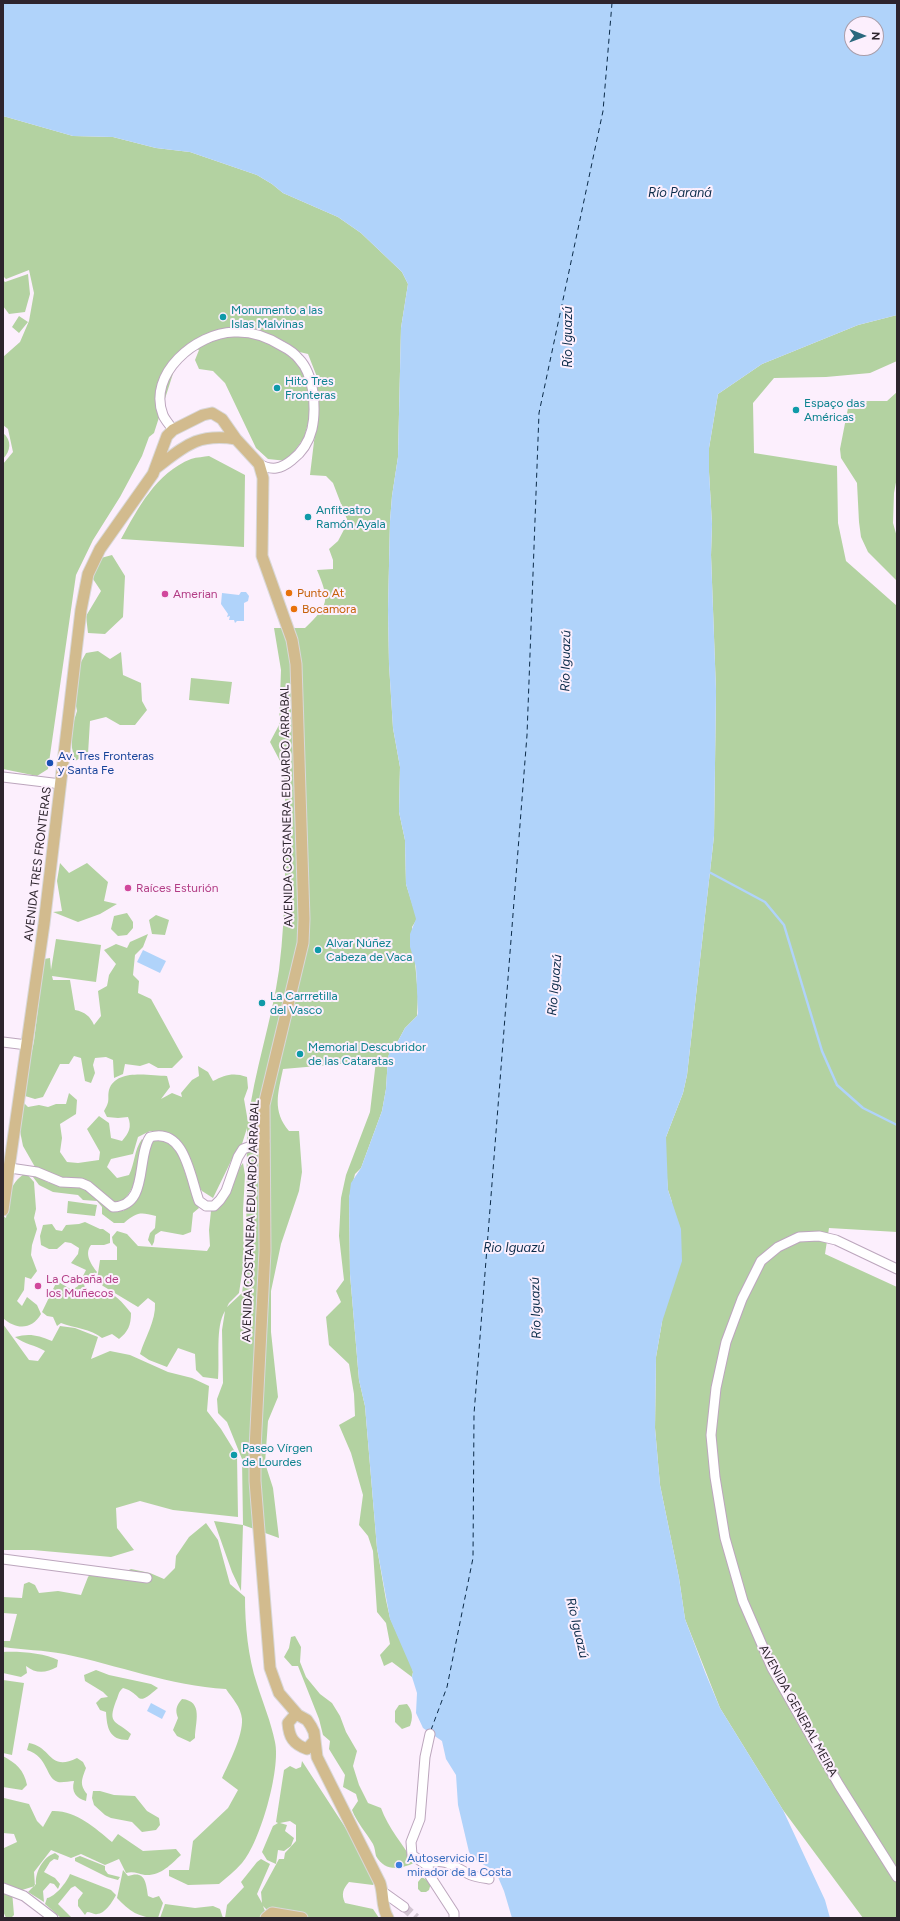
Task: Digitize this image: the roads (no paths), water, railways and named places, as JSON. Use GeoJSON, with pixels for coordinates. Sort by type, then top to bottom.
{"type":"FeatureCollection","features":[{"type":"Feature","properties":{"kind":"main road"},"geometry":{"type":"LineString","coordinates":[[156,468],[167,436],[173,430],[203,415],[212,413],[222,419],[236,439],[259,464]]}},
{"type":"Feature","properties":{"kind":"main road"},"geometry":{"type":"LineString","coordinates":[[156,468],[193,442],[205,438],[220,436],[236,439]]}},
{"type":"Feature","properties":{"kind":"main road","name":"AVENIDA COSTANERA EDUARDO ARRABAL"},"geometry":{"type":"LineString","coordinates":[[259,464],[263,478],[262,556],[292,640],[296,664],[305,898],[302,943],[264,1105],[265,1251],[255,1449],[270,1668],[279,1693],[298,1716]]}},
{"type":"Feature","properties":{"kind":"main road","name":"AVENIDA TRES FRONTERAS"},"geometry":{"type":"LineString","coordinates":[[3,1210],[44,924],[81,610],[88,574],[100,549],[133,504],[156,468]]}},
{"type":"Feature","properties":{"kind":"main road"},"geometry":{"type":"LineString","coordinates":[[311,1745],[293,1742],[289,1732],[288,1723],[294,1716],[307,1720],[314,1732],[311,1745],[380,1882],[383,1892],[383,1911],[388,1918]]}},
{"type":"Feature","properties":{"kind":"main road"},"geometry":{"type":"LineString","coordinates":[[266,1918],[272,1913],[302,1918]]}},
{"type":"Feature","properties":{"kind":"street"},"geometry":{"type":"LineString","coordinates":[[173,430],[163,415],[160,397],[165,380],[173,364],[184,352],[204,339],[221,334],[234,332],[267,338],[300,359],[307,370],[315,408],[314,423],[309,439],[301,453],[284,466],[276,469],[267,468],[259,464]]}},
{"type":"Feature","properties":{"kind":"street"},"geometry":{"type":"LineString","coordinates":[[3,777],[61,784]]}},
{"type":"Feature","properties":{"kind":"street"},"geometry":{"type":"LineString","coordinates":[[3,1042],[27,1045]]}},
{"type":"Feature","properties":{"kind":"street"},"geometry":{"type":"LineString","coordinates":[[10,1168],[37,1172],[61,1182],[81,1183],[88,1186],[113,1207],[122,1206],[132,1199],[138,1189],[145,1144],[150,1137],[157,1135],[175,1140],[183,1151],[199,1201],[206,1206],[214,1206],[226,1191],[238,1157],[243,1149],[265,1141]]}},
{"type":"Feature","properties":{"kind":"street","name":"AVENIDA GENERAL MEIRA"},"geometry":{"type":"LineString","coordinates":[[897,1269],[836,1240],[818,1236],[799,1237],[778,1247],[760,1261],[742,1298],[726,1342],[716,1388],[711,1436],[715,1476],[725,1538],[743,1601],[772,1668],[839,1785],[897,1877]]}},
{"type":"Feature","properties":{"kind":"street"},"geometry":{"type":"LineString","coordinates":[[3,1559],[147,1578]]}},
{"type":"Feature","properties":{"kind":"street"},"geometry":{"type":"LineString","coordinates":[[430,1734],[426,1757],[420,1819],[411,1842],[412,1855],[428,1866],[430,1876],[454,1912],[454,1918]]}},
{"type":"Feature","properties":{"kind":"street"},"geometry":{"type":"LineString","coordinates":[[428,1866],[429,1863],[437,1860],[453,1865],[471,1875],[489,1879]]}},
{"type":"Feature","properties":{"kind":"street"},"geometry":{"type":"LineString","coordinates":[[3,1888],[24,1896],[53,1918]]}},
{"type":"Feature","properties":{"kind":"street"},"geometry":{"type":"LineString","coordinates":[[383,1892],[404,1907]]}},
{"type":"Feature","properties":{"kind":"water","name":"Rio Iguazú"},"geometry":{"type":"Polygon","coordinates":[[[3,3],[897,3],[897,315],[858,325],[762,364],[718,394],[709,448],[716,691],[714,836],[687,1075],[683,1093],[666,1137],[668,1190],[681,1229],[682,1261],[662,1322],[656,1357],[655,1428],[660,1485],[679,1578],[685,1619],[720,1708],[783,1810],[825,1900],[830,1918],[512,1918],[498,1877],[493,1870],[474,1859],[469,1852],[458,1805],[456,1775],[446,1759],[442,1741],[423,1728],[416,1713],[417,1693],[412,1677],[413,1672],[390,1619],[377,1548],[365,1406],[359,1380],[350,1274],[349,1198],[351,1183],[361,1168],[382,1111],[386,1089],[388,1057],[391,1049],[398,1041],[405,1028],[417,1016],[418,1013],[416,967],[410,947],[410,934],[416,919],[406,884],[405,840],[399,812],[400,767],[393,728],[389,664],[388,610],[390,521],[398,457],[401,328],[408,284],[402,272],[361,233],[338,217],[283,193],[257,175],[190,152],[156,148],[113,137],[73,136],[3,116],[3,3]]]}},
{"type":"Feature","properties":{"kind":"water"},"geometry":{"type":"Polygon","coordinates":[[[241,592],[246,592],[249,596],[248,601],[244,603],[244,621],[237,621],[235,623],[234,620],[229,620],[230,616],[227,617],[228,614],[221,604],[222,593],[239,595],[241,592]]]}},
{"type":"Feature","properties":{"kind":"water"},"geometry":{"type":"Polygon","coordinates":[[[143,950],[166,961],[160,973],[137,962],[143,950]]]}},
{"type":"Feature","properties":{"kind":"water"},"geometry":{"type":"Polygon","coordinates":[[[151,1703],[166,1711],[162,1719],[147,1711],[151,1703]]]}},
{"type":"Feature","properties":{"kind":"waterway"},"geometry":{"type":"LineString","coordinates":[[709,872],[765,902],[784,925],[822,1051],[837,1085],[863,1108],[897,1125]]}},
{"type":"Feature","properties":{"kind":"tunnel"},"geometry":{"type":"LineString","coordinates":[[404,1907],[416,1918]]}},
{"type":"Feature","properties":{"kind":"place","name":"Monumento a las Islas Malvinas"},"geometry":{"type":"Point","coordinates":[223,317]}},
{"type":"Feature","properties":{"kind":"place","name":"Hito Tres Fronteras"},"geometry":{"type":"Point","coordinates":[277,388]}},
{"type":"Feature","properties":{"kind":"place","name":"Espaço das Américas"},"geometry":{"type":"Point","coordinates":[796,410]}},
{"type":"Feature","properties":{"kind":"place","name":"Anfiteatro Ramón Ayala"},"geometry":{"type":"Point","coordinates":[308,517]}},
{"type":"Feature","properties":{"kind":"place","name":"Punto At"},"geometry":{"type":"Point","coordinates":[289,593]}},
{"type":"Feature","properties":{"kind":"place","name":"Amerian"},"geometry":{"type":"Point","coordinates":[165,594]}},
{"type":"Feature","properties":{"kind":"place","name":"Bocamora"},"geometry":{"type":"Point","coordinates":[294,609]}},
{"type":"Feature","properties":{"kind":"place","name":"Av. Tres Fronteras y Santa Fe"},"geometry":{"type":"Point","coordinates":[50,763]}},
{"type":"Feature","properties":{"kind":"place","name":"Raíces Esturión"},"geometry":{"type":"Point","coordinates":[128,888]}},
{"type":"Feature","properties":{"kind":"place","name":"Alvar Núñez Cabeza de Vaca"},"geometry":{"type":"Point","coordinates":[318,950]}},
{"type":"Feature","properties":{"kind":"place","name":"La Carrretilla del Vasco"},"geometry":{"type":"Point","coordinates":[262,1003]}},
{"type":"Feature","properties":{"kind":"place","name":"Memorial Descubridor de las Cataratas"},"geometry":{"type":"Point","coordinates":[300,1054]}},
{"type":"Feature","properties":{"kind":"place","name":"La Cabaña de los Muñecos"},"geometry":{"type":"Point","coordinates":[38,1286]}},
{"type":"Feature","properties":{"kind":"place","name":"Paseo Vírgen de Lourdes"},"geometry":{"type":"Point","coordinates":[234,1455]}},
{"type":"Feature","properties":{"kind":"place","name":"Autoservicio El mirador de la Costa"},"geometry":{"type":"Point","coordinates":[399,1865]}},
{"type":"Feature","properties":{"kind":"water label","name":"Río Paraná"},"geometry":{"type":"Point","coordinates":[680,193]}},
{"type":"Feature","properties":{"kind":"water label","name":"Río Iguazú"},"geometry":{"type":"Point","coordinates":[568,337]}},
{"type":"Feature","properties":{"kind":"water label","name":"Río Iguazú"},"geometry":{"type":"Point","coordinates":[566,661]}},
{"type":"Feature","properties":{"kind":"water label","name":"Río Iguazú"},"geometry":{"type":"Point","coordinates":[555,985]}},
{"type":"Feature","properties":{"kind":"water label","name":"Río Iguazú"},"geometry":{"type":"Point","coordinates":[536,1308]}},
{"type":"Feature","properties":{"kind":"water label","name":"Río Iguazú"},"geometry":{"type":"Point","coordinates":[577,1628]}}]}
